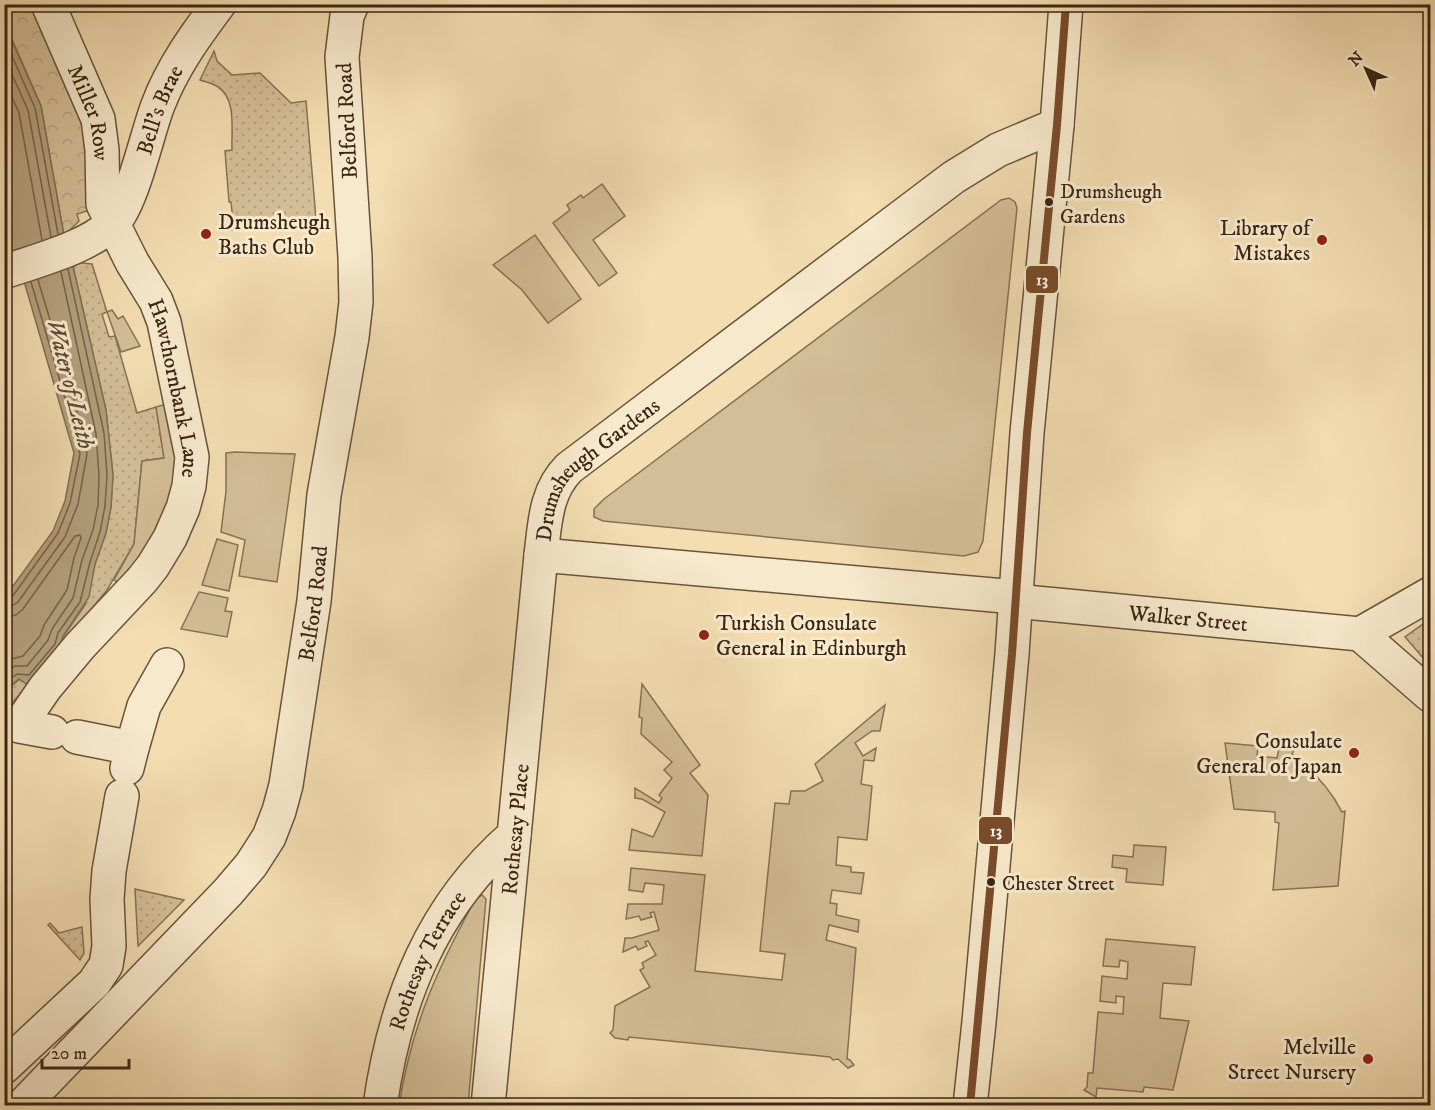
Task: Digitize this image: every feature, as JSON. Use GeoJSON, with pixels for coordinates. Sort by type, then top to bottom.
{"type":"FeatureCollection","features":[{"type":"Feature","properties":{"kind":"street","name":"Miller Row"},"geometry":{"type":"LineString","coordinates":[[48,4],[98,119],[102,150],[103,204],[113,224]]}},
{"type":"Feature","properties":{"kind":"street","name":"Bell's Brae"},"geometry":{"type":"LineString","coordinates":[[113,224],[128,197],[151,124],[166,87],[185,51],[219,4]]}},
{"type":"Feature","properties":{"kind":"street","name":"Belford Road"},"geometry":{"type":"LineString","coordinates":[[22,1106],[228,892],[251,865],[268,837],[279,811],[291,755],[314,600],[324,495],[356,302],[342,57],[347,16],[352,4]]}},
{"type":"Feature","properties":{"kind":"street"},"geometry":{"type":"LineString","coordinates":[[970,1106],[1057,125],[1065,4]]}},
{"type":"Feature","properties":{"kind":"street","name":"Drumsheugh Gardens"},"geometry":{"type":"LineString","coordinates":[[1016,599],[541,555],[550,496],[569,468],[954,177],[998,150],[1057,125]]}},
{"type":"Feature","properties":{"kind":"street"},"geometry":{"type":"LineString","coordinates":[[4,272],[85,242],[113,224]]}},
{"type":"Feature","properties":{"kind":"street","name":"Hawthornbank Lane"},"geometry":{"type":"LineString","coordinates":[[113,224],[132,262],[156,301],[167,331],[192,457],[189,486],[183,508],[170,538],[148,573],[74,653],[45,688],[19,726],[64,735],[127,771]]}},
{"type":"Feature","properties":{"kind":"street","name":"Rothesay Place"},"geometry":{"type":"LineString","coordinates":[[488,1106],[541,555]]}},
{"type":"Feature","properties":{"kind":"street"},"geometry":{"type":"LineString","coordinates":[[1431,594],[1360,634],[1431,695]]}},
{"type":"Feature","properties":{"kind":"street","name":"Walker Street"},"geometry":{"type":"LineString","coordinates":[[1016,599],[1360,634]]}},
{"type":"Feature","properties":{"kind":"street"},"geometry":{"type":"LineString","coordinates":[[4,1067],[94,983],[106,965],[110,946],[107,899],[109,871],[127,771],[140,716],[167,665]]}},
{"type":"Feature","properties":{"kind":"street","name":"Rothesay Terrace"},"geometry":{"type":"LineString","coordinates":[[380,1106],[387,1057],[396,1025],[407,992],[429,943],[451,904],[467,882],[514,835]]}},
{"type":"Feature","properties":{"kind":"green space"},"geometry":{"type":"Polygon","coordinates":[[[4,5],[41,5],[80,107],[94,209],[77,214],[79,221],[64,236],[41,106],[5,23],[4,5]]]}},
{"type":"Feature","properties":{"kind":"green space"},"geometry":{"type":"Polygon","coordinates":[[[214,51],[217,61],[232,75],[260,73],[291,103],[306,101],[316,219],[231,230],[230,222],[233,221],[231,202],[229,202],[225,151],[232,150],[231,107],[224,92],[200,80],[214,51]]]}},
{"type":"Feature","properties":{"kind":"green space"},"geometry":{"type":"Polygon","coordinates":[[[602,184],[625,216],[593,240],[617,273],[599,286],[553,223],[570,210],[567,205],[581,195],[583,198],[602,184]]]}},
{"type":"Feature","properties":{"kind":"green space","name":"Drumsheugh Gardens"},"geometry":{"type":"Polygon","coordinates":[[[1009,198],[1015,202],[1017,208],[983,541],[978,552],[964,556],[603,521],[594,517],[594,509],[604,499],[1001,200],[1009,198]]]}},
{"type":"Feature","properties":{"kind":"green space"},"geometry":{"type":"Polygon","coordinates":[[[535,235],[581,299],[548,323],[522,290],[493,265],[535,235]]]}},
{"type":"Feature","properties":{"kind":"green space"},"geometry":{"type":"Polygon","coordinates":[[[72,262],[92,264],[107,312],[102,314],[109,337],[115,336],[137,413],[156,407],[164,458],[142,461],[134,544],[107,590],[60,647],[63,637],[85,605],[95,564],[106,533],[111,507],[113,475],[106,410],[72,262]]]}},
{"type":"Feature","properties":{"kind":"green space"},"geometry":{"type":"Polygon","coordinates":[[[112,310],[118,319],[123,316],[140,346],[121,352],[107,312],[112,310]]]}},
{"type":"Feature","properties":{"kind":"green space"},"geometry":{"type":"Polygon","coordinates":[[[174,402],[183,490],[122,585],[114,580],[134,544],[142,461],[164,458],[156,407],[174,402]]]}},
{"type":"Feature","properties":{"kind":"green space"},"geometry":{"type":"Polygon","coordinates":[[[226,453],[295,454],[277,582],[239,576],[245,540],[221,532],[226,491],[226,453]]]}},
{"type":"Feature","properties":{"kind":"green space"},"geometry":{"type":"Polygon","coordinates":[[[217,539],[238,545],[229,591],[202,585],[217,539]]]}},
{"type":"Feature","properties":{"kind":"green space"},"geometry":{"type":"Polygon","coordinates":[[[199,592],[228,598],[225,611],[232,612],[227,637],[181,629],[199,592]]]}},
{"type":"Feature","properties":{"kind":"green space"},"geometry":{"type":"Polygon","coordinates":[[[1430,619],[1430,666],[1405,637],[1430,619]]]}},
{"type":"Feature","properties":{"kind":"green space"},"geometry":{"type":"Polygon","coordinates":[[[20,679],[28,685],[5,711],[5,691],[20,679]]]}},
{"type":"Feature","properties":{"kind":"green space"},"geometry":{"type":"Polygon","coordinates":[[[642,684],[700,765],[690,773],[708,795],[702,856],[629,850],[632,829],[653,837],[665,812],[642,799],[635,798],[635,788],[659,803],[662,798],[659,795],[672,778],[664,770],[672,762],[641,734],[642,718],[639,717],[642,684]]]}},
{"type":"Feature","properties":{"kind":"green space"},"geometry":{"type":"Polygon","coordinates":[[[885,705],[880,731],[872,731],[855,743],[863,756],[876,748],[874,761],[864,760],[861,784],[872,786],[867,840],[838,837],[836,865],[851,867],[851,872],[864,873],[861,894],[832,890],[830,903],[837,904],[836,915],[859,920],[858,932],[829,925],[826,940],[856,948],[847,1059],[854,1065],[848,1068],[838,1059],[833,1060],[830,1057],[629,1037],[628,1040],[615,1038],[610,1033],[613,1030],[615,1006],[650,987],[640,970],[644,968],[642,963],[656,955],[648,941],[645,942],[647,946],[638,950],[636,946],[623,952],[625,938],[659,930],[654,912],[650,913],[652,917],[641,920],[639,916],[626,919],[628,904],[662,904],[664,885],[645,883],[643,892],[629,890],[631,868],[705,875],[695,971],[782,980],[785,954],[760,951],[775,803],[789,804],[791,791],[805,791],[823,781],[815,764],[885,705]]]}},
{"type":"Feature","properties":{"kind":"green space"},"geometry":{"type":"Polygon","coordinates":[[[1225,743],[1258,746],[1257,756],[1277,758],[1279,748],[1294,750],[1292,754],[1320,780],[1342,812],[1345,811],[1338,886],[1273,890],[1279,823],[1275,822],[1275,812],[1234,809],[1225,743]]]}},
{"type":"Feature","properties":{"kind":"green space"},"geometry":{"type":"Polygon","coordinates":[[[1134,845],[1166,847],[1163,885],[1126,882],[1127,869],[1112,867],[1113,855],[1133,857],[1134,845]]]}},
{"type":"Feature","properties":{"kind":"green space"},"geometry":{"type":"Polygon","coordinates":[[[135,889],[184,900],[138,946],[135,889]]]}},
{"type":"Feature","properties":{"kind":"green space"},"geometry":{"type":"Polygon","coordinates":[[[482,895],[486,899],[468,1105],[399,1106],[411,1050],[427,999],[461,925],[475,900],[482,895]]]}},
{"type":"Feature","properties":{"kind":"green space"},"geometry":{"type":"Polygon","coordinates":[[[50,923],[59,933],[82,927],[84,953],[80,960],[48,925],[50,923]]]}},
{"type":"Feature","properties":{"kind":"green space"},"geometry":{"type":"Polygon","coordinates":[[[1106,939],[1195,947],[1191,985],[1163,983],[1160,1018],[1189,1021],[1173,1090],[1144,1087],[1143,1092],[1097,1088],[1096,1097],[1084,1090],[1087,1087],[1088,1073],[1093,1073],[1098,1012],[1123,1014],[1124,997],[1116,996],[1116,1003],[1100,1001],[1102,976],[1127,979],[1128,962],[1120,960],[1119,967],[1103,966],[1106,939]]]}},
{"type":"Feature","properties":{"kind":"water","name":"Water of Leith"},"geometry":{"type":"Polygon","coordinates":[[[4,23],[41,106],[64,236],[106,410],[113,475],[111,507],[106,533],[95,564],[89,597],[63,636],[60,647],[28,685],[19,679],[5,691],[5,597],[53,531],[65,501],[74,453],[24,281],[5,256],[4,23]]]}},
{"type":"Feature","properties":{"kind":"transit line","name":"13"},"geometry":{"type":"LineString","coordinates":[[970,1106],[1012,654],[1027,433],[1057,125],[1066,4]]}},
{"type":"Feature","properties":{"kind":"place","name":"Drumsheugh Gardens"},"geometry":{"type":"Point","coordinates":[1049,202]}},
{"type":"Feature","properties":{"kind":"place","name":"Drumsheugh Baths Club"},"geometry":{"type":"Point","coordinates":[206,234]}},
{"type":"Feature","properties":{"kind":"place","name":"Library of Mistakes"},"geometry":{"type":"Point","coordinates":[1322,240]}},
{"type":"Feature","properties":{"kind":"place","name":"Turkish Consulate General in Edinburgh"},"geometry":{"type":"Point","coordinates":[704,635]}},
{"type":"Feature","properties":{"kind":"place","name":"Consulate General of Japan"},"geometry":{"type":"Point","coordinates":[1354,753]}},
{"type":"Feature","properties":{"kind":"place","name":"Chester Street"},"geometry":{"type":"Point","coordinates":[991,882]}},
{"type":"Feature","properties":{"kind":"place","name":"Melville Street Nursery"},"geometry":{"type":"Point","coordinates":[1368,1059]}}]}
